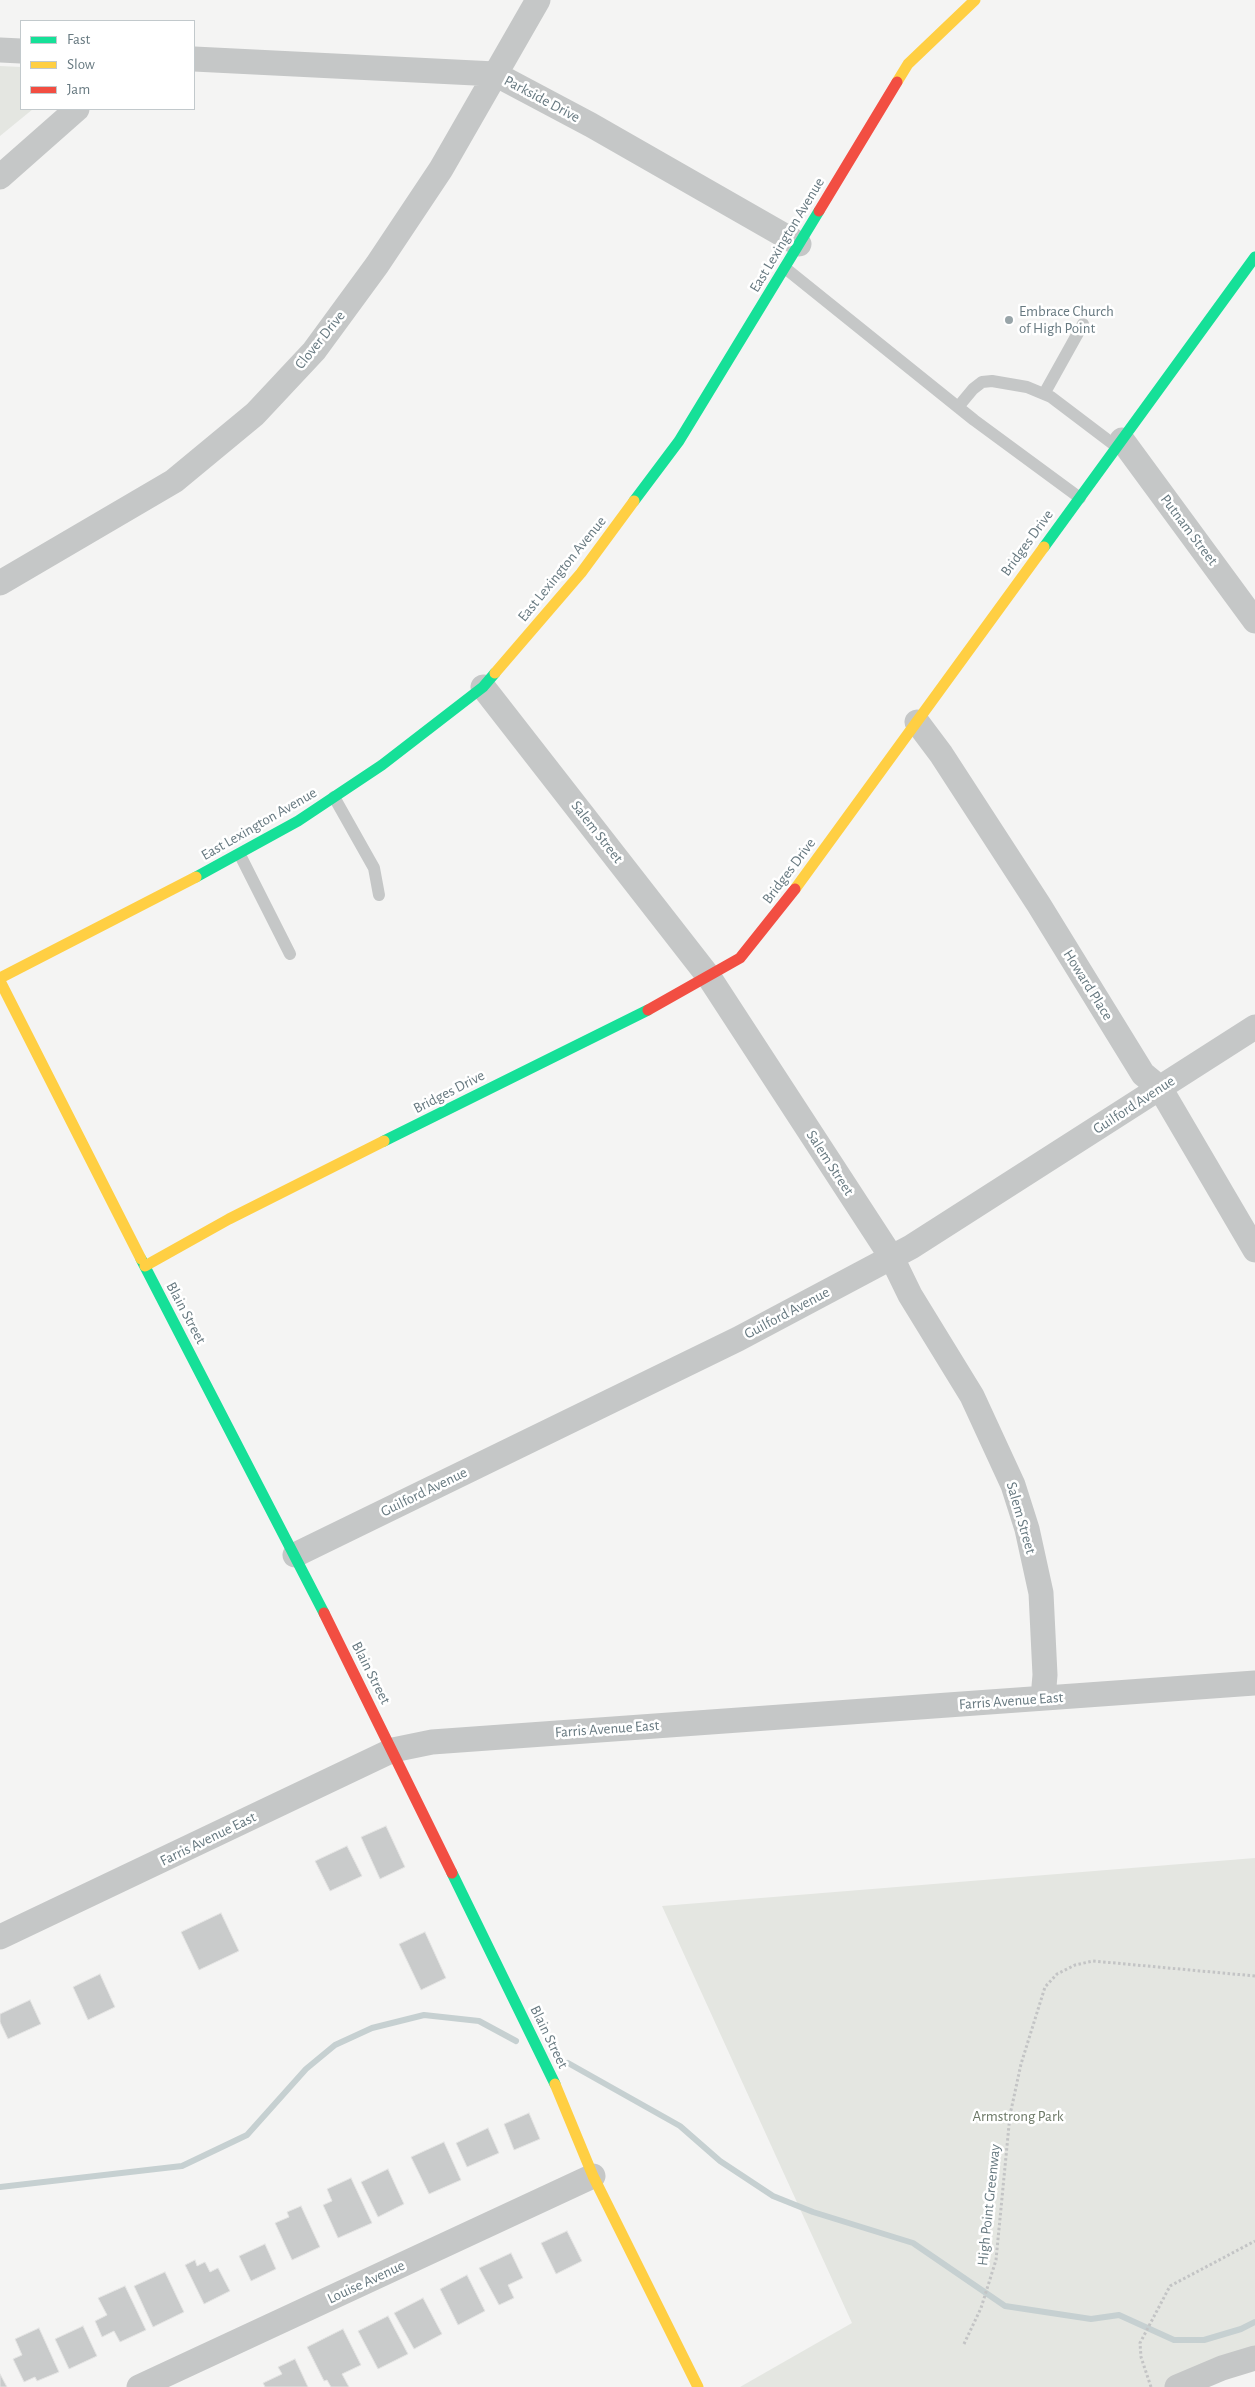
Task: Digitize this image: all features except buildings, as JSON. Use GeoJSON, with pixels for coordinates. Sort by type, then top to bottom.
{"type":"FeatureCollection","features":[{"type":"Feature","properties":{"kind":"street","name":"Clover Drive"},"geometry":{"type":"LineString","coordinates":[[0,583],[174,481],[256,414],[314,351],[377,265],[441,169],[538,0]]}},
{"type":"Feature","properties":{"kind":"street","name":"East Lexington Avenue"},"geometry":{"type":"LineString","coordinates":[[0,979],[240,855],[382,765],[484,687],[581,573],[679,441],[908,64],[975,0]]}},
{"type":"Feature","properties":{"kind":"street"},"geometry":{"type":"LineString","coordinates":[[0,50],[20,51]]}},
{"type":"Feature","properties":{"kind":"street","name":"Parkside Drive"},"geometry":{"type":"LineString","coordinates":[[195,59],[495,74],[591,125],[799,244]]}},
{"type":"Feature","properties":{"kind":"street"},"geometry":{"type":"LineString","coordinates":[[0,177],[76,110]]}},
{"type":"Feature","properties":{"kind":"street","name":"Bridges Drive"},"geometry":{"type":"LineString","coordinates":[[145,1266],[229,1219],[667,1000],[740,958],[802,880],[1255,257]]}},
{"type":"Feature","properties":{"kind":"street","name":"Putnam Street"},"geometry":{"type":"LineString","coordinates":[[1120,444],[1255,621]]}},
{"type":"Feature","properties":{"kind":"street","name":"Salem Street"},"geometry":{"type":"LineString","coordinates":[[484,687],[709,977],[892,1258],[910,1295],[972,1396],[1013,1485],[1026,1529],[1041,1593],[1046,1675],[1042,1698]]}},
{"type":"Feature","properties":{"kind":"street","name":"Howard Place"},"geometry":{"type":"LineString","coordinates":[[917,722],[941,754],[1028,888],[1143,1074],[1160,1088],[1255,1250]]}},
{"type":"Feature","properties":{"kind":"street","name":"Blain Street"},"geometry":{"type":"LineString","coordinates":[[0,979],[393,1750],[565,2106],[593,2176],[698,2387]]}},
{"type":"Feature","properties":{"kind":"street","name":"Guilford Avenue"},"geometry":{"type":"LineString","coordinates":[[295,1555],[738,1339],[892,1258],[1255,1028]]}},
{"type":"Feature","properties":{"kind":"street","name":"Farris Avenue East"},"geometry":{"type":"LineString","coordinates":[[0,1937],[393,1750],[432,1742],[1255,1683]]}},
{"type":"Feature","properties":{"kind":"street","name":"Louise Avenue"},"geometry":{"type":"LineString","coordinates":[[139,2387],[593,2176]]}},
{"type":"Feature","properties":{"kind":"street"},"geometry":{"type":"LineString","coordinates":[[1177,2387],[1222,2368],[1255,2358]]}},
{"type":"Feature","properties":{"kind":"lane"},"geometry":{"type":"LineString","coordinates":[[784,268],[958,407],[1080,498]]}},
{"type":"Feature","properties":{"kind":"lane"},"geometry":{"type":"LineString","coordinates":[[1044,394],[1083,324]]}},
{"type":"Feature","properties":{"kind":"lane"},"geometry":{"type":"LineString","coordinates":[[958,407],[973,389],[982,382],[992,381],[1027,387],[1051,397],[1120,444]]}},
{"type":"Feature","properties":{"kind":"lane"},"geometry":{"type":"LineString","coordinates":[[334,797],[374,868],[379,895]]}},
{"type":"Feature","properties":{"kind":"lane"},"geometry":{"type":"LineString","coordinates":[[240,855],[290,954]]}},
{"type":"Feature","properties":{"kind":"path","name":"High Point Greenway"},"geometry":{"type":"LineString","coordinates":[[964,2344],[990,2285],[996,2260],[1010,2115],[1021,2064],[1046,1987],[1057,1974],[1075,1964],[1093,1961],[1255,1976]]}},
{"type":"Feature","properties":{"kind":"path"},"geometry":{"type":"LineString","coordinates":[[1151,2387],[1141,2357],[1140,2342],[1170,2286],[1255,2241]]}},
{"type":"Feature","properties":{"kind":"green space"},"geometry":{"type":"Polygon","coordinates":[[[0,66],[20,67],[20,110],[32,110],[0,136],[0,66]]]}},
{"type":"Feature","properties":{"kind":"green space","name":"Armstrong Park"},"geometry":{"type":"Polygon","coordinates":[[[1255,1858],[1255,2358],[1177,2387],[740,2387],[852,2323],[662,1906],[1255,1858]]]}},
{"type":"Feature","properties":{"kind":"waterway"},"geometry":{"type":"LineString","coordinates":[[0,2187],[182,2166],[247,2135],[306,2069],[335,2045],[372,2028],[424,2015],[479,2021],[516,2041]]}},
{"type":"Feature","properties":{"kind":"waterway"},"geometry":{"type":"LineString","coordinates":[[568,2063],[680,2126],[720,2161],[773,2196],[813,2212],[913,2243],[1005,2306],[1091,2319],[1119,2315],[1174,2340],[1204,2340],[1241,2329],[1255,2322]]}},
{"type":"Feature","properties":{"kind":"traffic: fast"},"geometry":{"type":"LineString","coordinates":[[634,501],[679,441],[819,211]]}},
{"type":"Feature","properties":{"kind":"traffic: fast"},"geometry":{"type":"LineString","coordinates":[[1044,547],[1255,257]]}},
{"type":"Feature","properties":{"kind":"traffic: fast"},"geometry":{"type":"LineString","coordinates":[[196,877],[298,821],[382,765],[483,687],[495,673]]}},
{"type":"Feature","properties":{"kind":"traffic: fast"},"geometry":{"type":"LineString","coordinates":[[384,1141],[648,1010]]}},
{"type":"Feature","properties":{"kind":"traffic: fast"},"geometry":{"type":"LineString","coordinates":[[141,1259],[324,1613]]}},
{"type":"Feature","properties":{"kind":"traffic: fast"},"geometry":{"type":"LineString","coordinates":[[452,1873],[555,2084]]}},
{"type":"Feature","properties":{"kind":"traffic: slow"},"geometry":{"type":"LineString","coordinates":[[897,82],[908,64],[975,0]]}},
{"type":"Feature","properties":{"kind":"traffic: slow"},"geometry":{"type":"LineString","coordinates":[[495,673],[581,573],[634,501]]}},
{"type":"Feature","properties":{"kind":"traffic: slow"},"geometry":{"type":"LineString","coordinates":[[795,889],[1044,547]]}},
{"type":"Feature","properties":{"kind":"traffic: slow"},"geometry":{"type":"LineString","coordinates":[[0,978],[196,877]]}},
{"type":"Feature","properties":{"kind":"traffic: slow"},"geometry":{"type":"LineString","coordinates":[[0,981],[141,1259]]}},
{"type":"Feature","properties":{"kind":"traffic: slow"},"geometry":{"type":"LineString","coordinates":[[145,1266],[229,1219],[384,1141]]}},
{"type":"Feature","properties":{"kind":"traffic: slow"},"geometry":{"type":"LineString","coordinates":[[555,2084],[593,2176],[698,2387]]}},
{"type":"Feature","properties":{"kind":"traffic: jam"},"geometry":{"type":"LineString","coordinates":[[819,211],[897,82]]}},
{"type":"Feature","properties":{"kind":"traffic: jam"},"geometry":{"type":"LineString","coordinates":[[648,1010],[740,958],[795,889]]}},
{"type":"Feature","properties":{"kind":"traffic: jam"},"geometry":{"type":"LineString","coordinates":[[324,1613],[452,1873]]}},
{"type":"Feature","properties":{"kind":"place","name":"Embrace Church of High Point"},"geometry":{"type":"Point","coordinates":[1009,320]}}]}
